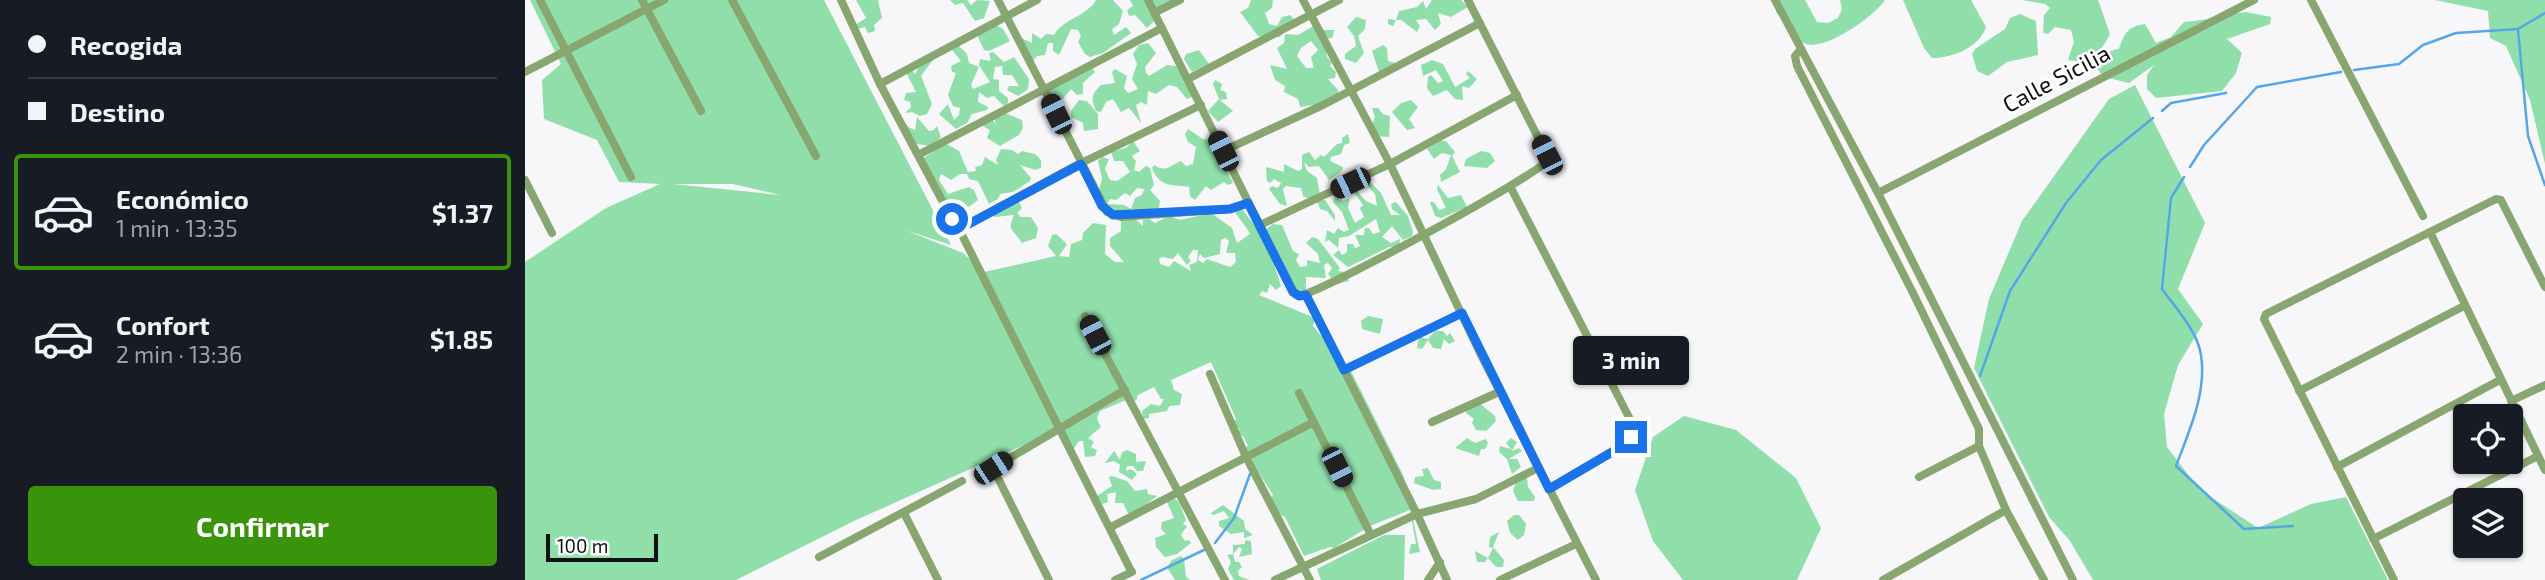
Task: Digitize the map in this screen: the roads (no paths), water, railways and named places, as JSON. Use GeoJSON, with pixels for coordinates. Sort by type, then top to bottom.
{"type":"FeatureCollection","features":[{"type":"Feature","properties":{"kind":"street"},"geometry":{"type":"LineString","coordinates":[[540,0],[631,177]]}},
{"type":"Feature","properties":{"kind":"street"},"geometry":{"type":"LineString","coordinates":[[642,0],[701,111]]}},
{"type":"Feature","properties":{"kind":"street"},"geometry":{"type":"LineString","coordinates":[[525,72],[664,0]]}},
{"type":"Feature","properties":{"kind":"street"},"geometry":{"type":"LineString","coordinates":[[732,0],[815,156]]}},
{"type":"Feature","properties":{"kind":"street"},"geometry":{"type":"LineString","coordinates":[[842,0],[880,84],[955,223],[1134,576],[1115,580]]}},
{"type":"Feature","properties":{"kind":"street"},"geometry":{"type":"LineString","coordinates":[[999,0],[1102,206],[1113,215],[1230,209],[1248,203]]}},
{"type":"Feature","properties":{"kind":"street"},"geometry":{"type":"LineString","coordinates":[[880,84],[1037,0]]}},
{"type":"Feature","properties":{"kind":"street"},"geometry":{"type":"LineString","coordinates":[[1148,0],[1293,292],[1299,296],[1306,295],[1511,188],[1545,165],[1549,159],[1468,0]]}},
{"type":"Feature","properties":{"kind":"street"},"geometry":{"type":"LineString","coordinates":[[1154,13],[1180,0]]}},
{"type":"Feature","properties":{"kind":"street"},"geometry":{"type":"LineString","coordinates":[[1303,0],[1390,164],[1499,392],[1596,580]]}},
{"type":"Feature","properties":{"kind":"street"},"geometry":{"type":"LineString","coordinates":[[1188,79],[1339,0]]}},
{"type":"Feature","properties":{"kind":"street"},"geometry":{"type":"LineString","coordinates":[[1775,0],[1883,202],[2073,580]]}},
{"type":"Feature","properties":{"kind":"street","name":"Calle Sicilia"},"geometry":{"type":"LineString","coordinates":[[1878,193],[2254,0]]}},
{"type":"Feature","properties":{"kind":"street"},"geometry":{"type":"LineString","coordinates":[[2311,0],[2423,216]]}},
{"type":"Feature","properties":{"kind":"street"},"geometry":{"type":"LineString","coordinates":[[1223,151],[1352,90],[1479,23]]}},
{"type":"Feature","properties":{"kind":"street"},"geometry":{"type":"LineString","coordinates":[[918,155],[1162,28]]}},
{"type":"Feature","properties":{"kind":"street"},"geometry":{"type":"LineString","coordinates":[[1801,49],[1795,56],[1797,66],[1912,290],[1979,429],[1979,446],[2006,510],[2044,580]]}},
{"type":"Feature","properties":{"kind":"street"},"geometry":{"type":"LineString","coordinates":[[1260,225],[1390,164],[1517,95]]}},
{"type":"Feature","properties":{"kind":"street"},"geometry":{"type":"LineString","coordinates":[[955,223],[965,226],[1081,164],[1201,105]]}},
{"type":"Feature","properties":{"kind":"street"},"geometry":{"type":"LineString","coordinates":[[525,180],[552,233]]}},
{"type":"Feature","properties":{"kind":"street"},"geometry":{"type":"LineString","coordinates":[[1511,188],[1633,425],[1631,437],[1624,445],[1549,489]]}},
{"type":"Feature","properties":{"kind":"street"},"geometry":{"type":"LineString","coordinates":[[2394,580],[2264,319],[2266,314],[2497,199],[2501,200],[2545,287]]}},
{"type":"Feature","properties":{"kind":"street"},"geometry":{"type":"LineString","coordinates":[[1869,210],[1883,202]]}},
{"type":"Feature","properties":{"kind":"street"},"geometry":{"type":"LineString","coordinates":[[2430,232],[2545,470]]}},
{"type":"Feature","properties":{"kind":"street"},"geometry":{"type":"LineString","coordinates":[[1306,295],[1417,513],[1447,580]]}},
{"type":"Feature","properties":{"kind":"street"},"geometry":{"type":"LineString","coordinates":[[2299,391],[2464,306]]}},
{"type":"Feature","properties":{"kind":"street"},"geometry":{"type":"LineString","coordinates":[[1344,370],[1462,313]]}},
{"type":"Feature","properties":{"kind":"street"},"geometry":{"type":"LineString","coordinates":[[1085,316],[1224,580]]}},
{"type":"Feature","properties":{"kind":"street"},"geometry":{"type":"LineString","coordinates":[[1210,374],[1246,457],[1310,580]]}},
{"type":"Feature","properties":{"kind":"street"},"geometry":{"type":"LineString","coordinates":[[2337,467],[2500,380]]}},
{"type":"Feature","properties":{"kind":"street"},"geometry":{"type":"LineString","coordinates":[[2511,401],[2545,385]]}},
{"type":"Feature","properties":{"kind":"street"},"geometry":{"type":"LineString","coordinates":[[1049,580],[993,468],[1125,390]]}},
{"type":"Feature","properties":{"kind":"street"},"geometry":{"type":"LineString","coordinates":[[1432,422],[1499,392]]}},
{"type":"Feature","properties":{"kind":"street"},"geometry":{"type":"LineString","coordinates":[[1299,393],[1371,535]]}},
{"type":"Feature","properties":{"kind":"street"},"geometry":{"type":"LineString","coordinates":[[1111,527],[1314,422]]}},
{"type":"Feature","properties":{"kind":"street"},"geometry":{"type":"LineString","coordinates":[[1919,477],[1979,446]]}},
{"type":"Feature","properties":{"kind":"street"},"geometry":{"type":"LineString","coordinates":[[2373,539],[2538,456]]}},
{"type":"Feature","properties":{"kind":"street"},"geometry":{"type":"LineString","coordinates":[[1275,580],[1417,513],[1476,499],[1538,468]]}},
{"type":"Feature","properties":{"kind":"street"},"geometry":{"type":"LineString","coordinates":[[819,556],[962,481]]}},
{"type":"Feature","properties":{"kind":"street"},"geometry":{"type":"LineString","coordinates":[[1884,580],[2006,510]]}},
{"type":"Feature","properties":{"kind":"street"},"geometry":{"type":"LineString","coordinates":[[904,513],[938,580]]}},
{"type":"Feature","properties":{"kind":"street"},"geometry":{"type":"LineString","coordinates":[[1500,580],[1576,544]]}},
{"type":"Feature","properties":{"kind":"street"},"geometry":{"type":"LineString","coordinates":[[1428,580],[1440,562]]}},
{"type":"Feature","properties":{"kind":"waterway"},"geometry":{"type":"LineString","coordinates":[[2354,70],[2399,64],[2423,45],[2456,33],[2518,29],[2545,13]]}},
{"type":"Feature","properties":{"kind":"waterway"},"geometry":{"type":"LineString","coordinates":[[2518,30],[2528,136],[2545,185]]}},
{"type":"Feature","properties":{"kind":"waterway"},"geometry":{"type":"LineString","coordinates":[[2257,87],[2341,72]]}},
{"type":"Feature","properties":{"kind":"waterway"},"geometry":{"type":"LineString","coordinates":[[2190,167],[2204,145],[2257,87]]}},
{"type":"Feature","properties":{"kind":"waterway"},"geometry":{"type":"LineString","coordinates":[[2162,111],[2171,103],[2226,93]]}},
{"type":"Feature","properties":{"kind":"waterway"},"geometry":{"type":"LineString","coordinates":[[1980,376],[2010,291],[2066,203],[2101,160],[2153,118]]}},
{"type":"Feature","properties":{"kind":"waterway"},"geometry":{"type":"LineString","coordinates":[[2184,177],[2171,198],[2162,289],[2195,338],[2199,346],[2202,369],[2196,412],[2176,466],[2244,529],[2293,526]]}},
{"type":"Feature","properties":{"kind":"waterway"},"geometry":{"type":"LineString","coordinates":[[1215,543],[1234,518],[1250,474]]}},
{"type":"Feature","properties":{"kind":"waterway"},"geometry":{"type":"LineString","coordinates":[[1141,580],[1206,549]]}}]}
